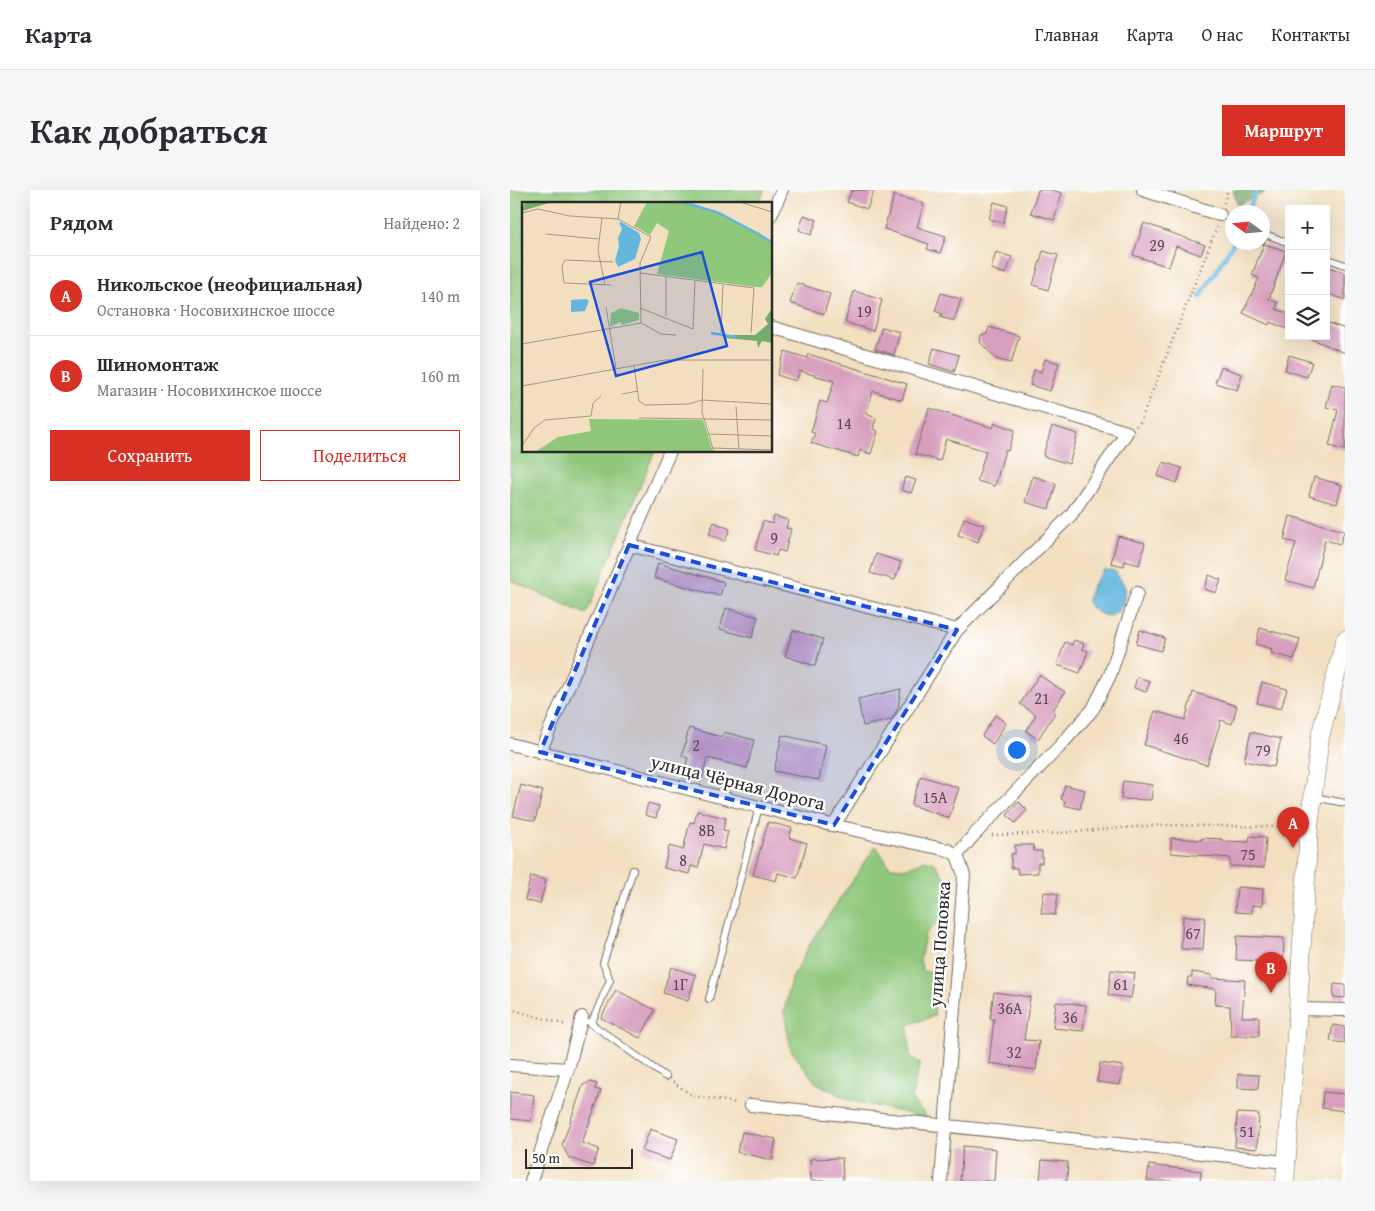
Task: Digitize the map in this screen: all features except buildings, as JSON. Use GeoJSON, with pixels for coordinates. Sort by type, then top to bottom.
{"type":"FeatureCollection","features":[{"type":"Feature","properties":{"kind":"main road"},"geometry":{"type":"LineString","coordinates":[[1285,1181],[1312,797],[1320,737],[1345,640]]}},
{"type":"Feature","properties":{"kind":"street"},"geometry":{"type":"LineString","coordinates":[[772,213],[782,190]]}},
{"type":"Feature","properties":{"kind":"street"},"geometry":{"type":"LineString","coordinates":[[1143,190],[1220,215]]}},
{"type":"Feature","properties":{"kind":"street"},"geometry":{"type":"LineString","coordinates":[[772,327],[1127,432],[1071,515],[957,630],[834,825]]}},
{"type":"Feature","properties":{"kind":"street"},"geometry":{"type":"LineString","coordinates":[[540,752],[670,452]]}},
{"type":"Feature","properties":{"kind":"street"},"geometry":{"type":"LineString","coordinates":[[629,545],[957,630]]}},
{"type":"Feature","properties":{"kind":"street","name":"улица Поповка"},"geometry":{"type":"LineString","coordinates":[[940,1181],[964,875],[957,855],[973,836],[1060,748],[1093,709],[1110,675],[1137,592]]}},
{"type":"Feature","properties":{"kind":"street","name":"улица Чёрная Дорога"},"geometry":{"type":"LineString","coordinates":[[510,744],[759,807],[948,850],[957,855]]}},
{"type":"Feature","properties":{"kind":"street"},"geometry":{"type":"LineString","coordinates":[[1298,1009],[1345,1010]]}},
{"type":"Feature","properties":{"kind":"street"},"geometry":{"type":"LineString","coordinates":[[531,1181],[584,1023]]}},
{"type":"Feature","properties":{"kind":"street"},"geometry":{"type":"LineString","coordinates":[[510,1065],[568,1068]]}},
{"type":"Feature","properties":{"kind":"street"},"geometry":{"type":"LineString","coordinates":[[751,1105],[1286,1162]]}},
{"type":"Feature","properties":{"kind":"lane"},"geometry":{"type":"LineString","coordinates":[[1270,236],[1285,242]]}},
{"type":"Feature","properties":{"kind":"lane"},"geometry":{"type":"LineString","coordinates":[[1330,259],[1345,265]]}},
{"type":"Feature","properties":{"kind":"lane"},"geometry":{"type":"LineString","coordinates":[[1312,797],[1345,803]]}},
{"type":"Feature","properties":{"kind":"lane"},"geometry":{"type":"LineString","coordinates":[[709,999],[747,840],[759,807]]}},
{"type":"Feature","properties":{"kind":"lane"},"geometry":{"type":"LineString","coordinates":[[633,870],[603,963],[610,980],[584,1023],[666,1077]]}},
{"type":"Feature","properties":{"kind":"path"},"geometry":{"type":"LineString","coordinates":[[1127,432],[1140,423],[1215,234],[1220,215]]}},
{"type":"Feature","properties":{"kind":"path"},"geometry":{"type":"LineString","coordinates":[[973,836],[1060,833],[1160,825],[1309,827]]}},
{"type":"Feature","properties":{"kind":"path"},"geometry":{"type":"LineString","coordinates":[[510,1009],[584,1023]]}},
{"type":"Feature","properties":{"kind":"path"},"geometry":{"type":"LineString","coordinates":[[666,1077],[693,1096],[751,1105]]}},
{"type":"Feature","properties":{"kind":"highlighted area"},"geometry":{"type":"Polygon","coordinates":[[[629,545],[957,630],[834,825],[540,752],[629,545]]]}},
{"type":"Feature","properties":{"kind":"green space"},"geometry":{"type":"Polygon","coordinates":[[[510,190],[764,190],[760,202],[522,202],[522,452],[655,452],[586,614],[510,580],[510,190]]]}},
{"type":"Feature","properties":{"kind":"green space"},"geometry":{"type":"Polygon","coordinates":[[[1233,190],[1270,190],[1237,205],[1233,190]]]}},
{"type":"Feature","properties":{"kind":"green space"},"geometry":{"type":"Polygon","coordinates":[[[876,846],[890,867],[907,868],[925,860],[935,863],[944,877],[949,896],[945,916],[925,934],[920,961],[923,971],[937,974],[934,1016],[908,1025],[910,1056],[920,1063],[911,1099],[928,1118],[849,1100],[815,1082],[791,1050],[784,1012],[790,983],[812,940],[876,846]]]}},
{"type":"Feature","properties":{"kind":"water"},"geometry":{"type":"Polygon","coordinates":[[[1104,570],[1115,571],[1125,588],[1124,601],[1120,609],[1113,615],[1108,616],[1100,614],[1088,604],[1091,590],[1104,570]]]}},
{"type":"Feature","properties":{"kind":"waterway"},"geometry":{"type":"LineString","coordinates":[[1250,205],[1257,190]]}},
{"type":"Feature","properties":{"kind":"waterway"},"geometry":{"type":"LineString","coordinates":[[1200,297],[1229,250]]}},
{"type":"Feature","properties":{"kind":"place","name":"Никольское (неофициальная)"},"geometry":{"type":"Point","coordinates":[1293,848]}},
{"type":"Feature","properties":{"kind":"place","name":"Шиномонтаж"},"geometry":{"type":"Point","coordinates":[1271,993]}}]}
